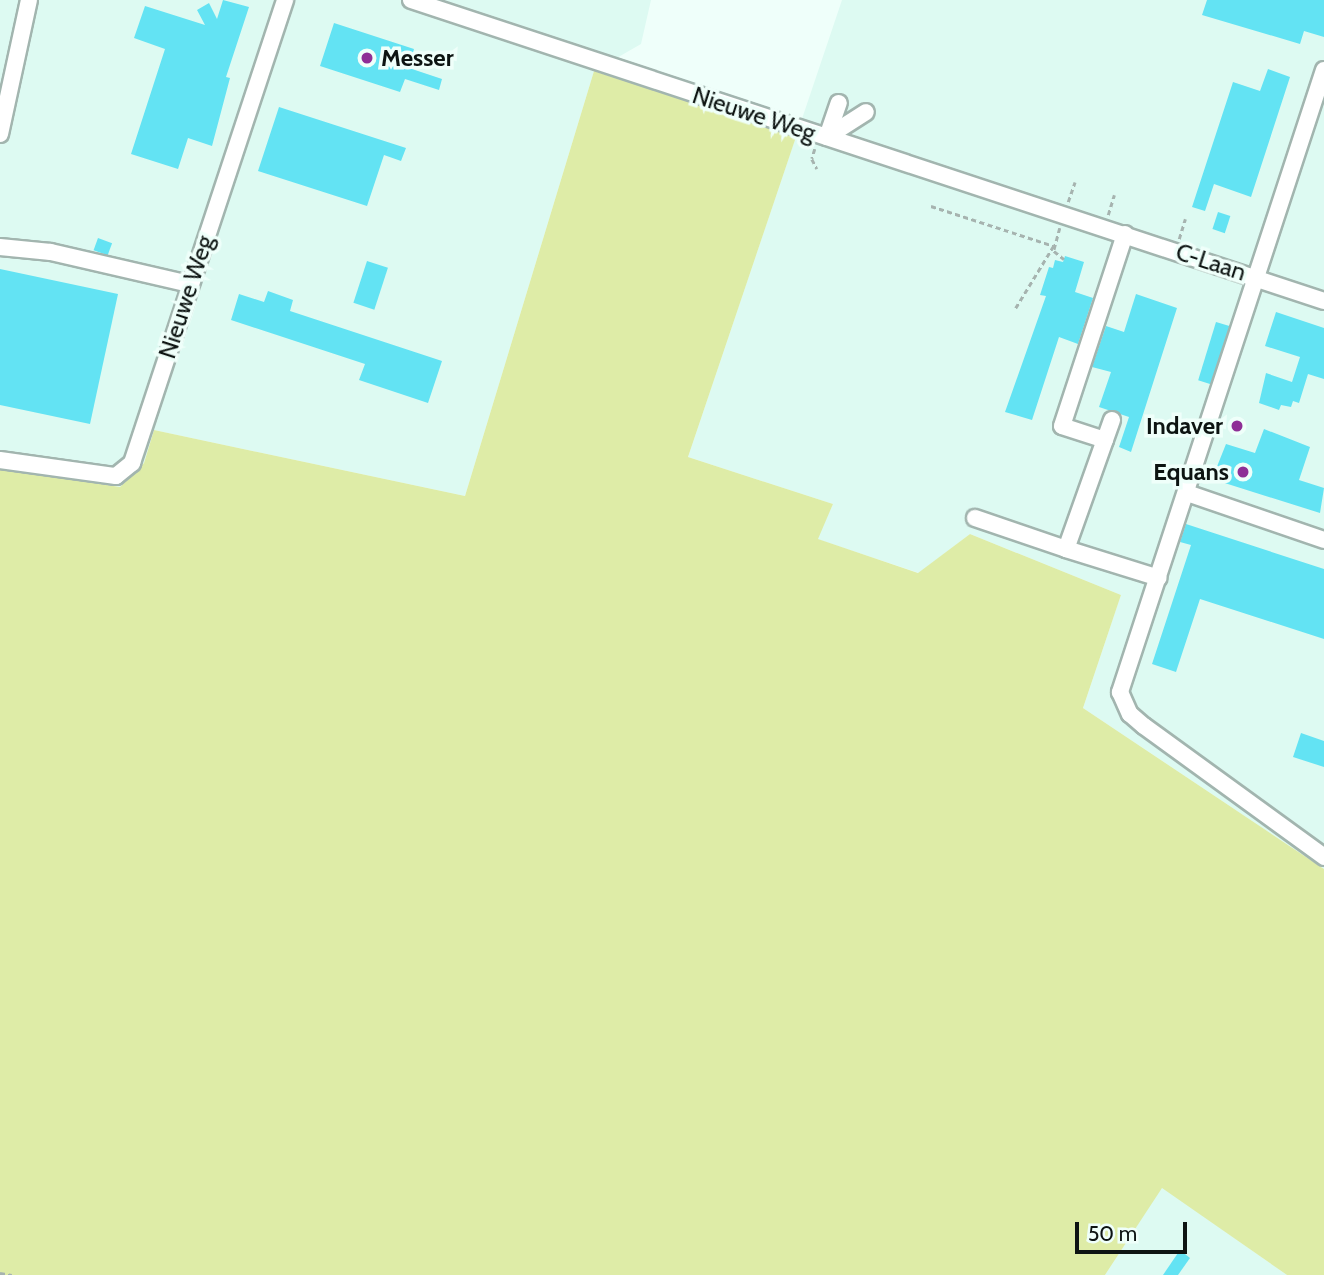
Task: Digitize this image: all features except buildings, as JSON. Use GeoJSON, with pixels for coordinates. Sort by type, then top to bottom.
{"type":"FeatureCollection","features":[{"type":"Feature","properties":{"kind":"street"},"geometry":{"type":"LineString","coordinates":[[0,134],[29,0]]}},
{"type":"Feature","properties":{"kind":"street","name":"Nieuwe Weg"},"geometry":{"type":"LineString","coordinates":[[0,460],[116,476],[132,463],[285,0]]}},
{"type":"Feature","properties":{"kind":"street","name":"Nieuwe Weg"},"geometry":{"type":"LineString","coordinates":[[411,0],[1101,226]]}},
{"type":"Feature","properties":{"kind":"street"},"geometry":{"type":"LineString","coordinates":[[1324,69],[1120,692],[1130,714],[1324,857]]}},
{"type":"Feature","properties":{"kind":"street"},"geometry":{"type":"LineString","coordinates":[[827,137],[839,103]]}},
{"type":"Feature","properties":{"kind":"street"},"geometry":{"type":"LineString","coordinates":[[827,137],[866,112]]}},
{"type":"Feature","properties":{"kind":"street","name":"C-Laan"},"geometry":{"type":"LineString","coordinates":[[1101,226],[1324,301]]}},
{"type":"Feature","properties":{"kind":"street"},"geometry":{"type":"LineString","coordinates":[[1105,440],[1062,426],[1125,234]]}},
{"type":"Feature","properties":{"kind":"street"},"geometry":{"type":"LineString","coordinates":[[0,247],[51,253],[190,284]]}},
{"type":"Feature","properties":{"kind":"street"},"geometry":{"type":"LineString","coordinates":[[1066,549],[1112,420]]}},
{"type":"Feature","properties":{"kind":"street"},"geometry":{"type":"LineString","coordinates":[[1186,493],[1324,540]]}},
{"type":"Feature","properties":{"kind":"street"},"geometry":{"type":"LineString","coordinates":[[975,518],[1159,578]]}},
{"type":"Feature","properties":{"kind":"path"},"geometry":{"type":"LineString","coordinates":[[1101,226],[1115,195]]}},
{"type":"Feature","properties":{"kind":"path"},"geometry":{"type":"LineString","coordinates":[[931,206],[1054,246],[1016,308]]}},
{"type":"Feature","properties":{"kind":"path"},"geometry":{"type":"LineString","coordinates":[[1174,250],[1185,219]]}},
{"type":"Feature","properties":{"kind":"path"},"geometry":{"type":"LineString","coordinates":[[0,1273],[12,1275]]}},
{"type":"Feature","properties":{"kind":"shaded area"},"geometry":{"type":"Polygon","coordinates":[[[0,0],[651,0],[641,44],[594,71],[465,496],[154,430],[144,463],[120,487],[0,468],[0,0]]]}},
{"type":"Feature","properties":{"kind":"shaded area"},"geometry":{"type":"Polygon","coordinates":[[[842,0],[1324,0],[1324,869],[1083,708],[1121,595],[970,534],[919,573],[817,539],[833,504],[688,457],[842,0]]]}},
{"type":"Feature","properties":{"kind":"shaded area"},"geometry":{"type":"Polygon","coordinates":[[[1162,1187],[1287,1275],[1105,1275],[1162,1187]]]}},
{"type":"Feature","properties":{"kind":"green space"},"geometry":{"type":"Polygon","coordinates":[[[594,71],[796,137],[688,457],[833,504],[818,539],[918,573],[970,534],[1121,595],[1083,708],[1324,869],[1324,1275],[1287,1275],[1162,1188],[1105,1275],[0,1275],[0,468],[120,487],[144,463],[154,430],[465,496],[594,71]]]}},
{"type":"Feature","properties":{"kind":"place","name":"Messer"},"geometry":{"type":"Point","coordinates":[367,58]}},
{"type":"Feature","properties":{"kind":"place","name":"Indaver"},"geometry":{"type":"Point","coordinates":[1237,426]}},
{"type":"Feature","properties":{"kind":"place","name":"Equans"},"geometry":{"type":"Point","coordinates":[1243,472]}}]}
